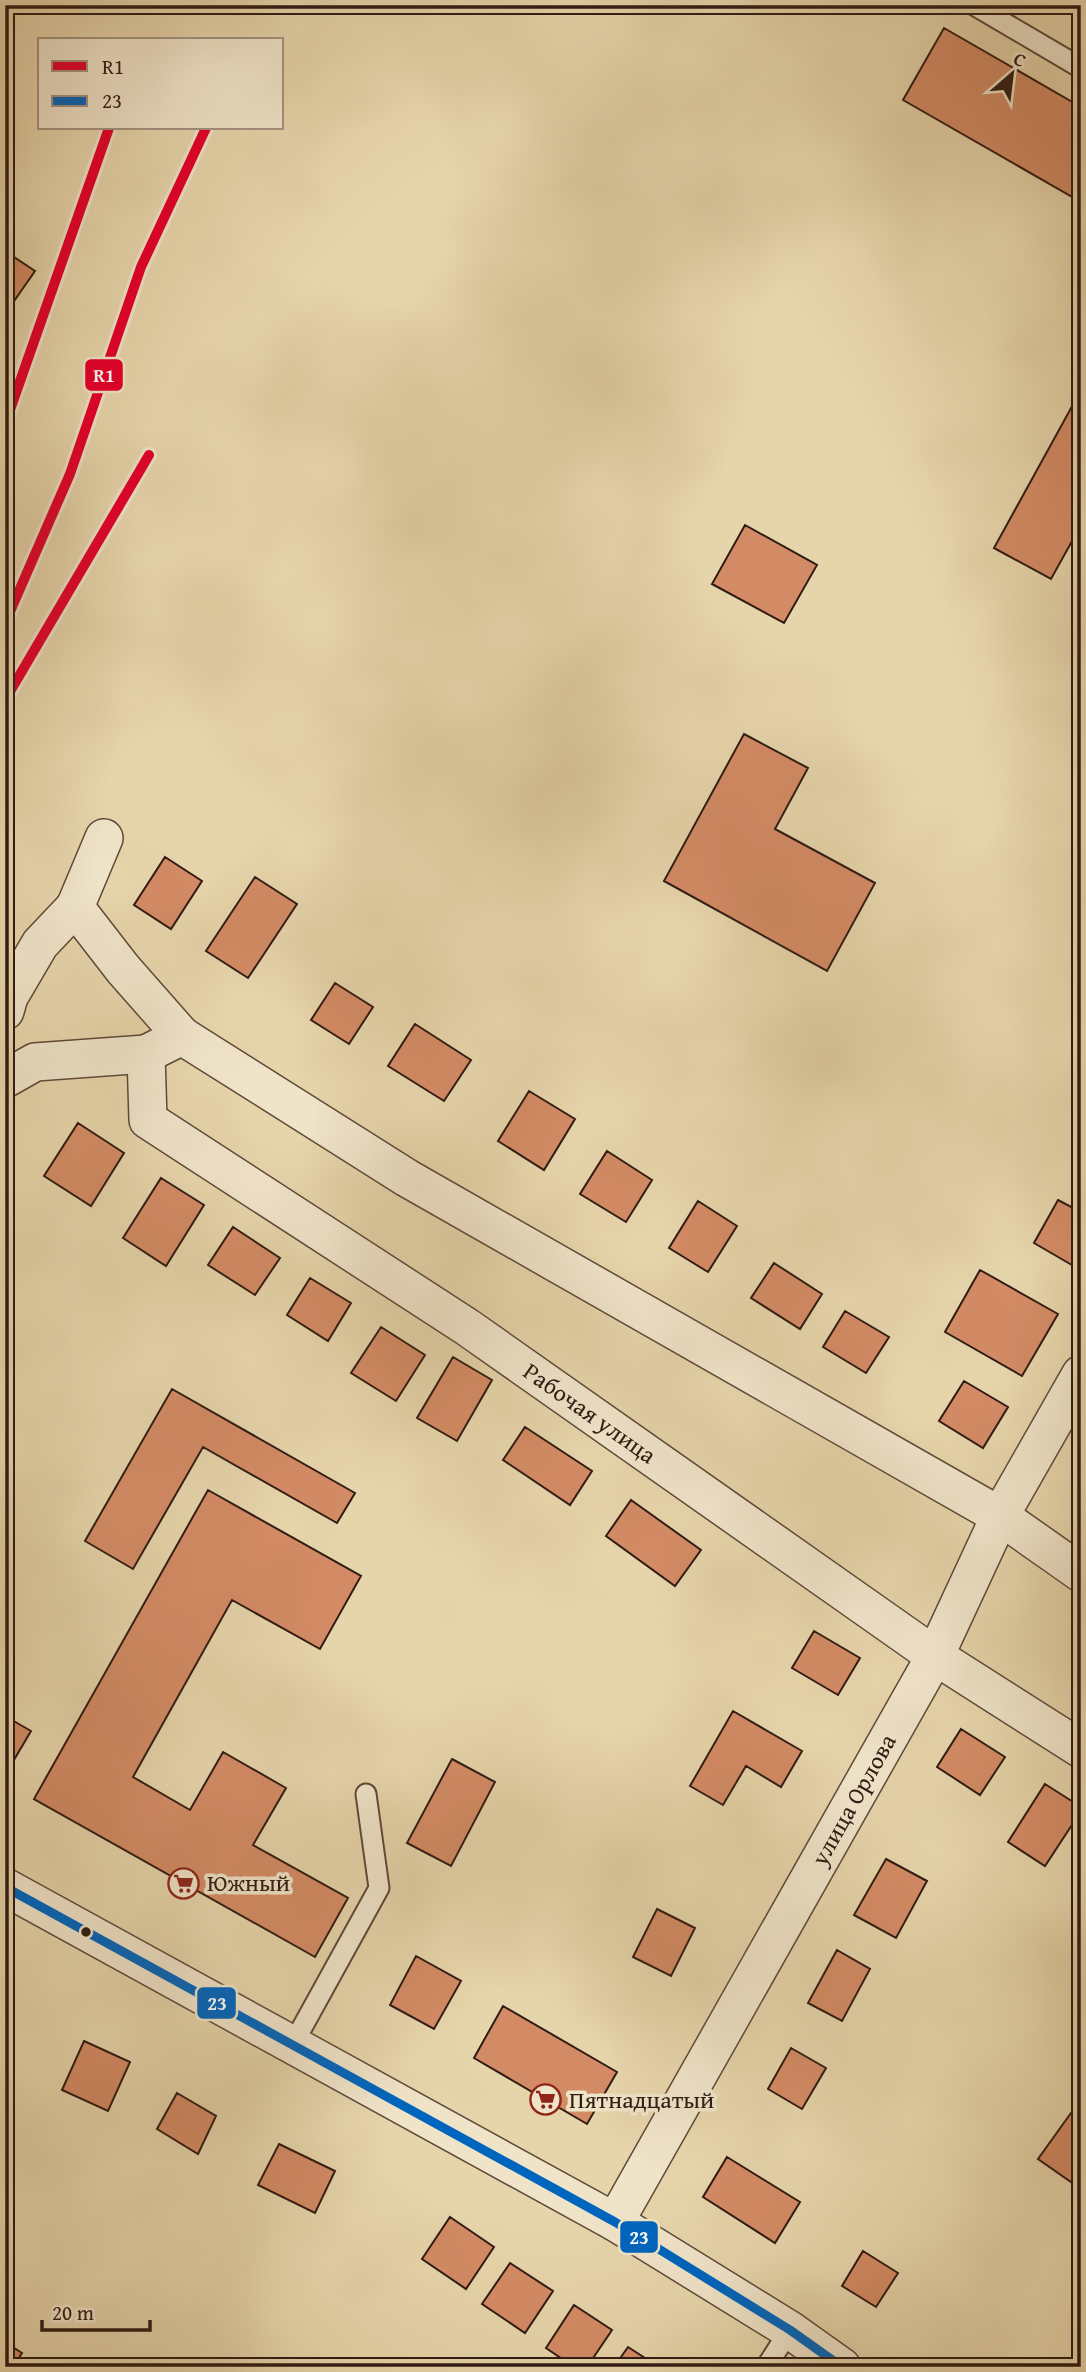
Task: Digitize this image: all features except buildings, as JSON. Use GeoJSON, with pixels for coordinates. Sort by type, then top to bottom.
{"type":"FeatureCollection","features":[{"type":"Feature","properties":{"kind":"street"},"geometry":{"type":"LineString","coordinates":[[5,1011],[9,997],[40,944],[75,907],[104,838]]}},
{"type":"Feature","properties":{"kind":"street"},"geometry":{"type":"LineString","coordinates":[[75,907],[123,968],[182,1035],[407,1178],[1000,1516],[1081,1573]]}},
{"type":"Feature","properties":{"kind":"street"},"geometry":{"type":"LineString","coordinates":[[5,1079],[35,1062],[146,1054],[182,1035]]}},
{"type":"Feature","properties":{"kind":"street","name":"Рабочая улица"},"geometry":{"type":"LineString","coordinates":[[146,1054],[148,1120],[467,1327],[934,1656],[1081,1749]]}},
{"type":"Feature","properties":{"kind":"street","name":"улица Орлова"},"geometry":{"type":"LineString","coordinates":[[615,2222],[934,1656],[1000,1516],[1081,1374]]}},
{"type":"Feature","properties":{"kind":"street"},"geometry":{"type":"LineString","coordinates":[[5,1887],[615,2222],[790,2330],[842,2367]]}},
{"type":"Feature","properties":{"kind":"lane"},"geometry":{"type":"LineString","coordinates":[[974,5],[1081,68]]}},
{"type":"Feature","properties":{"kind":"lane"},"geometry":{"type":"LineString","coordinates":[[293,2044],[379,1888],[366,1794]]}},
{"type":"Feature","properties":{"kind":"lane"},"geometry":{"type":"LineString","coordinates":[[766,2367],[790,2330]]}},
{"type":"Feature","properties":{"kind":"transit line","name":"R1"},"geometry":{"type":"LineString","coordinates":[[5,424],[108,130]]}},
{"type":"Feature","properties":{"kind":"transit line","name":"R1"},"geometry":{"type":"LineString","coordinates":[[5,623],[70,474],[141,267],[205,130]]}},
{"type":"Feature","properties":{"kind":"transit line","name":"R1"},"geometry":{"type":"LineString","coordinates":[[5,700],[149,455]]}},
{"type":"Feature","properties":{"kind":"transit line","name":"23"},"geometry":{"type":"LineString","coordinates":[[5,1887],[615,2222],[790,2330],[842,2367]]}},
{"type":"Feature","properties":{"kind":"place","name":"Южный"},"geometry":{"type":"Point","coordinates":[184,1883]}},
{"type":"Feature","properties":{"kind":"place","name":"Пятнадцатый"},"geometry":{"type":"Point","coordinates":[546,2100]}}]}
